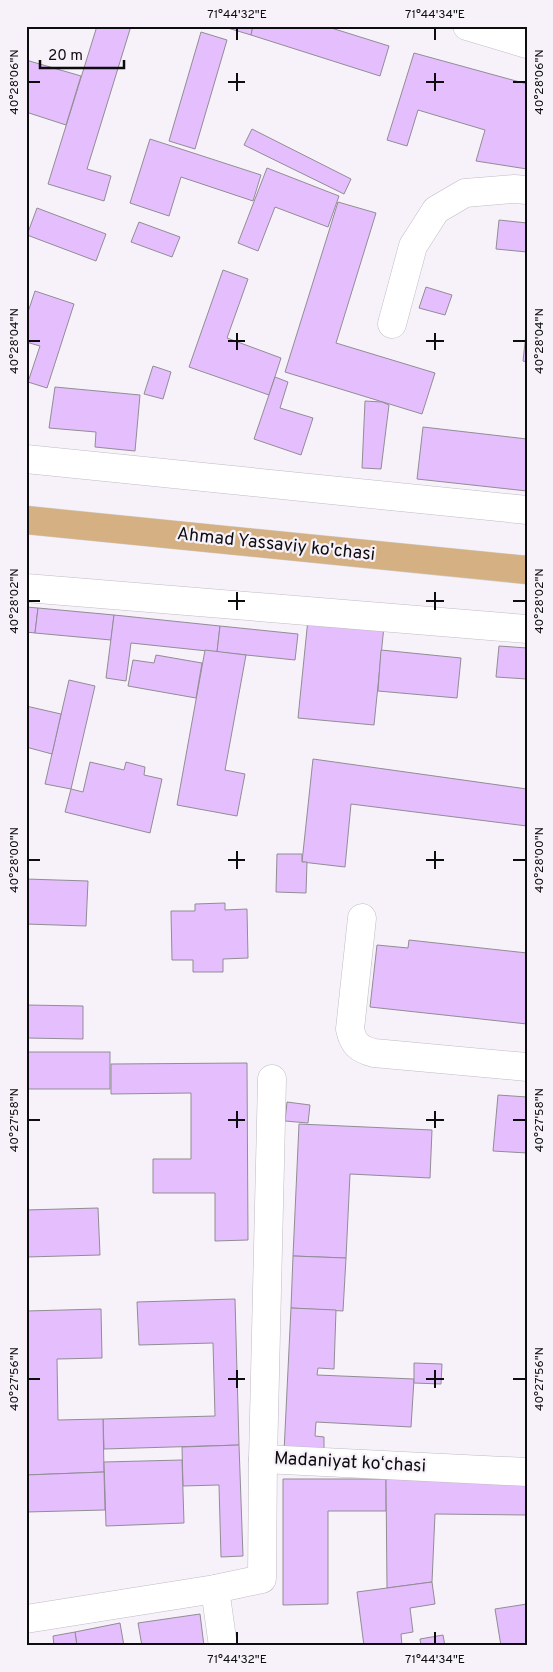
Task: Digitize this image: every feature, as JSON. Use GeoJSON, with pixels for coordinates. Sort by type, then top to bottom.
{"type":"FeatureCollection","features":[{"type":"Feature","properties":{"kind":"main road","name":"Ahmad Yassaviy ko'chasi"},"geometry":{"type":"LineString","coordinates":[[26,520],[527,570]]}},
{"type":"Feature","properties":{"kind":"street"},"geometry":{"type":"LineString","coordinates":[[467,26],[527,44]]}},
{"type":"Feature","properties":{"kind":"street"},"geometry":{"type":"LineString","coordinates":[[392,324],[413,246],[436,210],[465,193],[514,189],[527,190]]}},
{"type":"Feature","properties":{"kind":"street"},"geometry":{"type":"LineString","coordinates":[[26,459],[527,510]]}},
{"type":"Feature","properties":{"kind":"street"},"geometry":{"type":"LineString","coordinates":[[26,588],[527,629]]}},
{"type":"Feature","properties":{"kind":"street"},"geometry":{"type":"LineString","coordinates":[[362,918],[350,1029],[356,1045],[363,1050],[374,1053],[527,1067]]}},
{"type":"Feature","properties":{"kind":"street"},"geometry":{"type":"LineString","coordinates":[[263,1459],[272,1079]]}},
{"type":"Feature","properties":{"kind":"street","name":"Madaniyat koʻchasi"},"geometry":{"type":"LineString","coordinates":[[26,1619],[214,1589],[262,1579],[263,1459],[527,1472]]}},
{"type":"Feature","properties":{"kind":"street"},"geometry":{"type":"LineString","coordinates":[[214,1589],[223,1646]]}},
{"type":"Feature","properties":{"kind":"building"},"geometry":{"type":"Polygon","coordinates":[[[97,26],[131,26],[87,169],[111,176],[104,201],[48,184],[97,26]]]}},
{"type":"Feature","properties":{"kind":"building"},"geometry":{"type":"Polygon","coordinates":[[[221,26],[253,26],[251,35],[221,26]]]}},
{"type":"Feature","properties":{"kind":"building"},"geometry":{"type":"Polygon","coordinates":[[[253,26],[325,26],[389,46],[380,76],[251,35],[253,26]]]}},
{"type":"Feature","properties":{"kind":"building"},"geometry":{"type":"Polygon","coordinates":[[[201,32],[227,40],[195,149],[169,141],[201,32]]]}},
{"type":"Feature","properties":{"kind":"building"},"geometry":{"type":"Polygon","coordinates":[[[414,53],[527,84],[527,169],[476,161],[485,130],[418,110],[407,146],[387,140],[414,53]]]}},
{"type":"Feature","properties":{"kind":"building"},"geometry":{"type":"Polygon","coordinates":[[[26,60],[81,76],[66,125],[26,112],[26,60]]]}},
{"type":"Feature","properties":{"kind":"building"},"geometry":{"type":"Polygon","coordinates":[[[252,129],[351,179],[344,194],[244,145],[252,129]]]}},
{"type":"Feature","properties":{"kind":"building"},"geometry":{"type":"Polygon","coordinates":[[[150,139],[261,175],[253,201],[181,177],[169,216],[130,203],[150,139]]]}},
{"type":"Feature","properties":{"kind":"building"},"geometry":{"type":"Polygon","coordinates":[[[267,168],[339,196],[328,227],[275,207],[258,251],[238,243],[267,168]]]}},
{"type":"Feature","properties":{"kind":"building"},"geometry":{"type":"Polygon","coordinates":[[[338,202],[376,213],[336,343],[435,373],[422,414],[285,372],[338,202]]]}},
{"type":"Feature","properties":{"kind":"building"},"geometry":{"type":"Polygon","coordinates":[[[37,208],[106,234],[96,261],[27,235],[37,208]]]}},
{"type":"Feature","properties":{"kind":"building"},"geometry":{"type":"Polygon","coordinates":[[[499,220],[527,223],[527,252],[496,249],[499,220]]]}},
{"type":"Feature","properties":{"kind":"building"},"geometry":{"type":"Polygon","coordinates":[[[139,222],[180,237],[172,257],[131,242],[139,222]]]}},
{"type":"Feature","properties":{"kind":"building"},"geometry":{"type":"Polygon","coordinates":[[[223,270],[248,279],[227,338],[281,358],[269,395],[189,367],[223,270]]]}},
{"type":"Feature","properties":{"kind":"building"},"geometry":{"type":"Polygon","coordinates":[[[426,287],[452,295],[445,315],[419,308],[426,287]]]}},
{"type":"Feature","properties":{"kind":"building"},"geometry":{"type":"Polygon","coordinates":[[[35,291],[74,304],[47,388],[28,382],[40,346],[26,342],[26,318],[35,291]]]}},
{"type":"Feature","properties":{"kind":"building"},"geometry":{"type":"Polygon","coordinates":[[[527,324],[527,362],[523,361],[527,324]]]}},
{"type":"Feature","properties":{"kind":"building"},"geometry":{"type":"Polygon","coordinates":[[[153,366],[171,372],[163,399],[144,394],[153,366]]]}},
{"type":"Feature","properties":{"kind":"building"},"geometry":{"type":"Polygon","coordinates":[[[275,377],[288,382],[280,408],[313,418],[301,455],[254,439],[275,377]]]}},
{"type":"Feature","properties":{"kind":"building"},"geometry":{"type":"Polygon","coordinates":[[[55,387],[140,395],[135,451],[95,447],[96,432],[49,428],[55,387]]]}},
{"type":"Feature","properties":{"kind":"building"},"geometry":{"type":"Polygon","coordinates":[[[365,401],[382,402],[389,405],[381,469],[362,468],[365,401]]]}},
{"type":"Feature","properties":{"kind":"building"},"geometry":{"type":"Polygon","coordinates":[[[423,427],[527,439],[527,491],[417,479],[423,427]]]}},
{"type":"Feature","properties":{"kind":"building"},"geometry":{"type":"Polygon","coordinates":[[[26,607],[38,608],[35,633],[26,632],[26,607]]]}},
{"type":"Feature","properties":{"kind":"building"},"geometry":{"type":"Polygon","coordinates":[[[38,608],[114,615],[111,640],[35,633],[38,608]]]}},
{"type":"Feature","properties":{"kind":"building"},"geometry":{"type":"Polygon","coordinates":[[[114,615],[220,626],[217,652],[131,643],[126,681],[106,678],[114,615]]]}},
{"type":"Feature","properties":{"kind":"building"},"geometry":{"type":"Polygon","coordinates":[[[308,619],[384,626],[374,725],[298,718],[308,619]]]}},
{"type":"Feature","properties":{"kind":"building"},"geometry":{"type":"Polygon","coordinates":[[[220,626],[298,634],[295,660],[217,652],[220,626]]]}},
{"type":"Feature","properties":{"kind":"building"},"geometry":{"type":"Polygon","coordinates":[[[499,646],[527,648],[527,679],[496,677],[499,646]]]}},
{"type":"Feature","properties":{"kind":"building"},"geometry":{"type":"Polygon","coordinates":[[[205,650],[246,655],[225,770],[245,774],[237,816],[177,805],[205,650]]]}},
{"type":"Feature","properties":{"kind":"building"},"geometry":{"type":"Polygon","coordinates":[[[381,650],[461,658],[457,698],[378,691],[381,650]]]}},
{"type":"Feature","properties":{"kind":"building"},"geometry":{"type":"Polygon","coordinates":[[[156,655],[202,663],[196,698],[128,686],[133,660],[154,663],[156,655]]]}},
{"type":"Feature","properties":{"kind":"building"},"geometry":{"type":"Polygon","coordinates":[[[69,680],[95,686],[71,789],[45,784],[69,680]]]}},
{"type":"Feature","properties":{"kind":"building"},"geometry":{"type":"Polygon","coordinates":[[[26,706],[61,714],[52,754],[26,747],[26,706]]]}},
{"type":"Feature","properties":{"kind":"building"},"geometry":{"type":"Polygon","coordinates":[[[313,759],[527,789],[527,826],[351,804],[345,867],[302,862],[313,759]]]}},
{"type":"Feature","properties":{"kind":"building"},"geometry":{"type":"Polygon","coordinates":[[[90,762],[124,770],[126,762],[145,767],[144,775],[162,779],[150,833],[65,812],[71,789],[83,792],[90,762]]]}},
{"type":"Feature","properties":{"kind":"building"},"geometry":{"type":"Polygon","coordinates":[[[277,854],[302,854],[302,862],[307,862],[306,893],[276,892],[277,854]]]}},
{"type":"Feature","properties":{"kind":"building"},"geometry":{"type":"Polygon","coordinates":[[[26,879],[88,881],[86,926],[26,924],[26,879]]]}},
{"type":"Feature","properties":{"kind":"building"},"geometry":{"type":"Polygon","coordinates":[[[225,903],[225,910],[247,909],[248,958],[223,959],[223,972],[193,972],[193,960],[172,960],[171,911],[195,911],[195,904],[225,903]]]}},
{"type":"Feature","properties":{"kind":"building"},"geometry":{"type":"Polygon","coordinates":[[[409,940],[527,953],[527,1024],[370,1007],[377,945],[408,948],[409,940]]]}},
{"type":"Feature","properties":{"kind":"building"},"geometry":{"type":"Polygon","coordinates":[[[26,1005],[83,1006],[83,1039],[26,1038],[26,1005]]]}},
{"type":"Feature","properties":{"kind":"building"},"geometry":{"type":"Polygon","coordinates":[[[26,1052],[110,1052],[110,1089],[26,1089],[26,1052]]]}},
{"type":"Feature","properties":{"kind":"building"},"geometry":{"type":"Polygon","coordinates":[[[247,1063],[248,1240],[215,1241],[215,1193],[153,1193],[153,1159],[191,1159],[191,1093],[111,1094],[111,1064],[247,1063]]]}},
{"type":"Feature","properties":{"kind":"building"},"geometry":{"type":"Polygon","coordinates":[[[498,1095],[527,1097],[527,1153],[493,1151],[498,1095]]]}},
{"type":"Feature","properties":{"kind":"building"},"geometry":{"type":"Polygon","coordinates":[[[287,1102],[310,1105],[308,1123],[285,1121],[287,1102]]]}},
{"type":"Feature","properties":{"kind":"building"},"geometry":{"type":"Polygon","coordinates":[[[299,1124],[432,1130],[430,1178],[350,1174],[346,1258],[293,1256],[299,1124]]]}},
{"type":"Feature","properties":{"kind":"building"},"geometry":{"type":"Polygon","coordinates":[[[98,1208],[100,1255],[26,1257],[26,1210],[98,1208]]]}},
{"type":"Feature","properties":{"kind":"building"},"geometry":{"type":"Polygon","coordinates":[[[293,1256],[346,1258],[343,1311],[291,1308],[293,1256]]]}},
{"type":"Feature","properties":{"kind":"building"},"geometry":{"type":"Polygon","coordinates":[[[235,1299],[239,1445],[104,1449],[103,1419],[215,1416],[213,1343],[139,1345],[137,1302],[235,1299]]]}},
{"type":"Feature","properties":{"kind":"building"},"geometry":{"type":"Polygon","coordinates":[[[291,1308],[336,1310],[334,1369],[318,1368],[317,1375],[414,1379],[411,1427],[316,1422],[315,1436],[324,1437],[324,1454],[284,1452],[291,1308]]]}},
{"type":"Feature","properties":{"kind":"building"},"geometry":{"type":"Polygon","coordinates":[[[101,1309],[102,1358],[57,1359],[58,1420],[103,1419],[104,1472],[26,1475],[26,1311],[101,1309]]]}},
{"type":"Feature","properties":{"kind":"building"},"geometry":{"type":"Polygon","coordinates":[[[414,1363],[442,1364],[441,1384],[414,1383],[414,1363]]]}},
{"type":"Feature","properties":{"kind":"building"},"geometry":{"type":"Polygon","coordinates":[[[239,1445],[243,1556],[221,1557],[219,1485],[183,1486],[182,1447],[239,1445]]]}},
{"type":"Feature","properties":{"kind":"building"},"geometry":{"type":"Polygon","coordinates":[[[182,1460],[184,1523],[106,1526],[104,1462],[182,1460]]]}},
{"type":"Feature","properties":{"kind":"building"},"geometry":{"type":"Polygon","coordinates":[[[104,1472],[105,1510],[26,1512],[26,1475],[104,1472]]]}},
{"type":"Feature","properties":{"kind":"building"},"geometry":{"type":"Polygon","coordinates":[[[283,1479],[386,1479],[386,1511],[328,1511],[328,1604],[283,1605],[283,1479]]]}},
{"type":"Feature","properties":{"kind":"building"},"geometry":{"type":"Polygon","coordinates":[[[386,1479],[527,1481],[527,1515],[435,1514],[432,1582],[387,1588],[386,1479]]]}},
{"type":"Feature","properties":{"kind":"building"},"geometry":{"type":"Polygon","coordinates":[[[432,1582],[435,1604],[410,1608],[413,1632],[401,1634],[402,1646],[364,1646],[357,1592],[432,1582]]]}},
{"type":"Feature","properties":{"kind":"building"},"geometry":{"type":"Polygon","coordinates":[[[527,1604],[527,1646],[501,1646],[495,1609],[527,1604]]]}},
{"type":"Feature","properties":{"kind":"building"},"geometry":{"type":"Polygon","coordinates":[[[200,1614],[204,1646],[142,1646],[138,1623],[200,1614]]]}},
{"type":"Feature","properties":{"kind":"building"},"geometry":{"type":"Polygon","coordinates":[[[120,1623],[124,1646],[77,1646],[75,1632],[120,1623]]]}},
{"type":"Feature","properties":{"kind":"building"},"geometry":{"type":"Polygon","coordinates":[[[75,1632],[77,1646],[54,1646],[53,1636],[75,1632]]]}},
{"type":"Feature","properties":{"kind":"building"},"geometry":{"type":"Polygon","coordinates":[[[443,1635],[445,1646],[421,1646],[420,1639],[443,1635]]]}}]}
